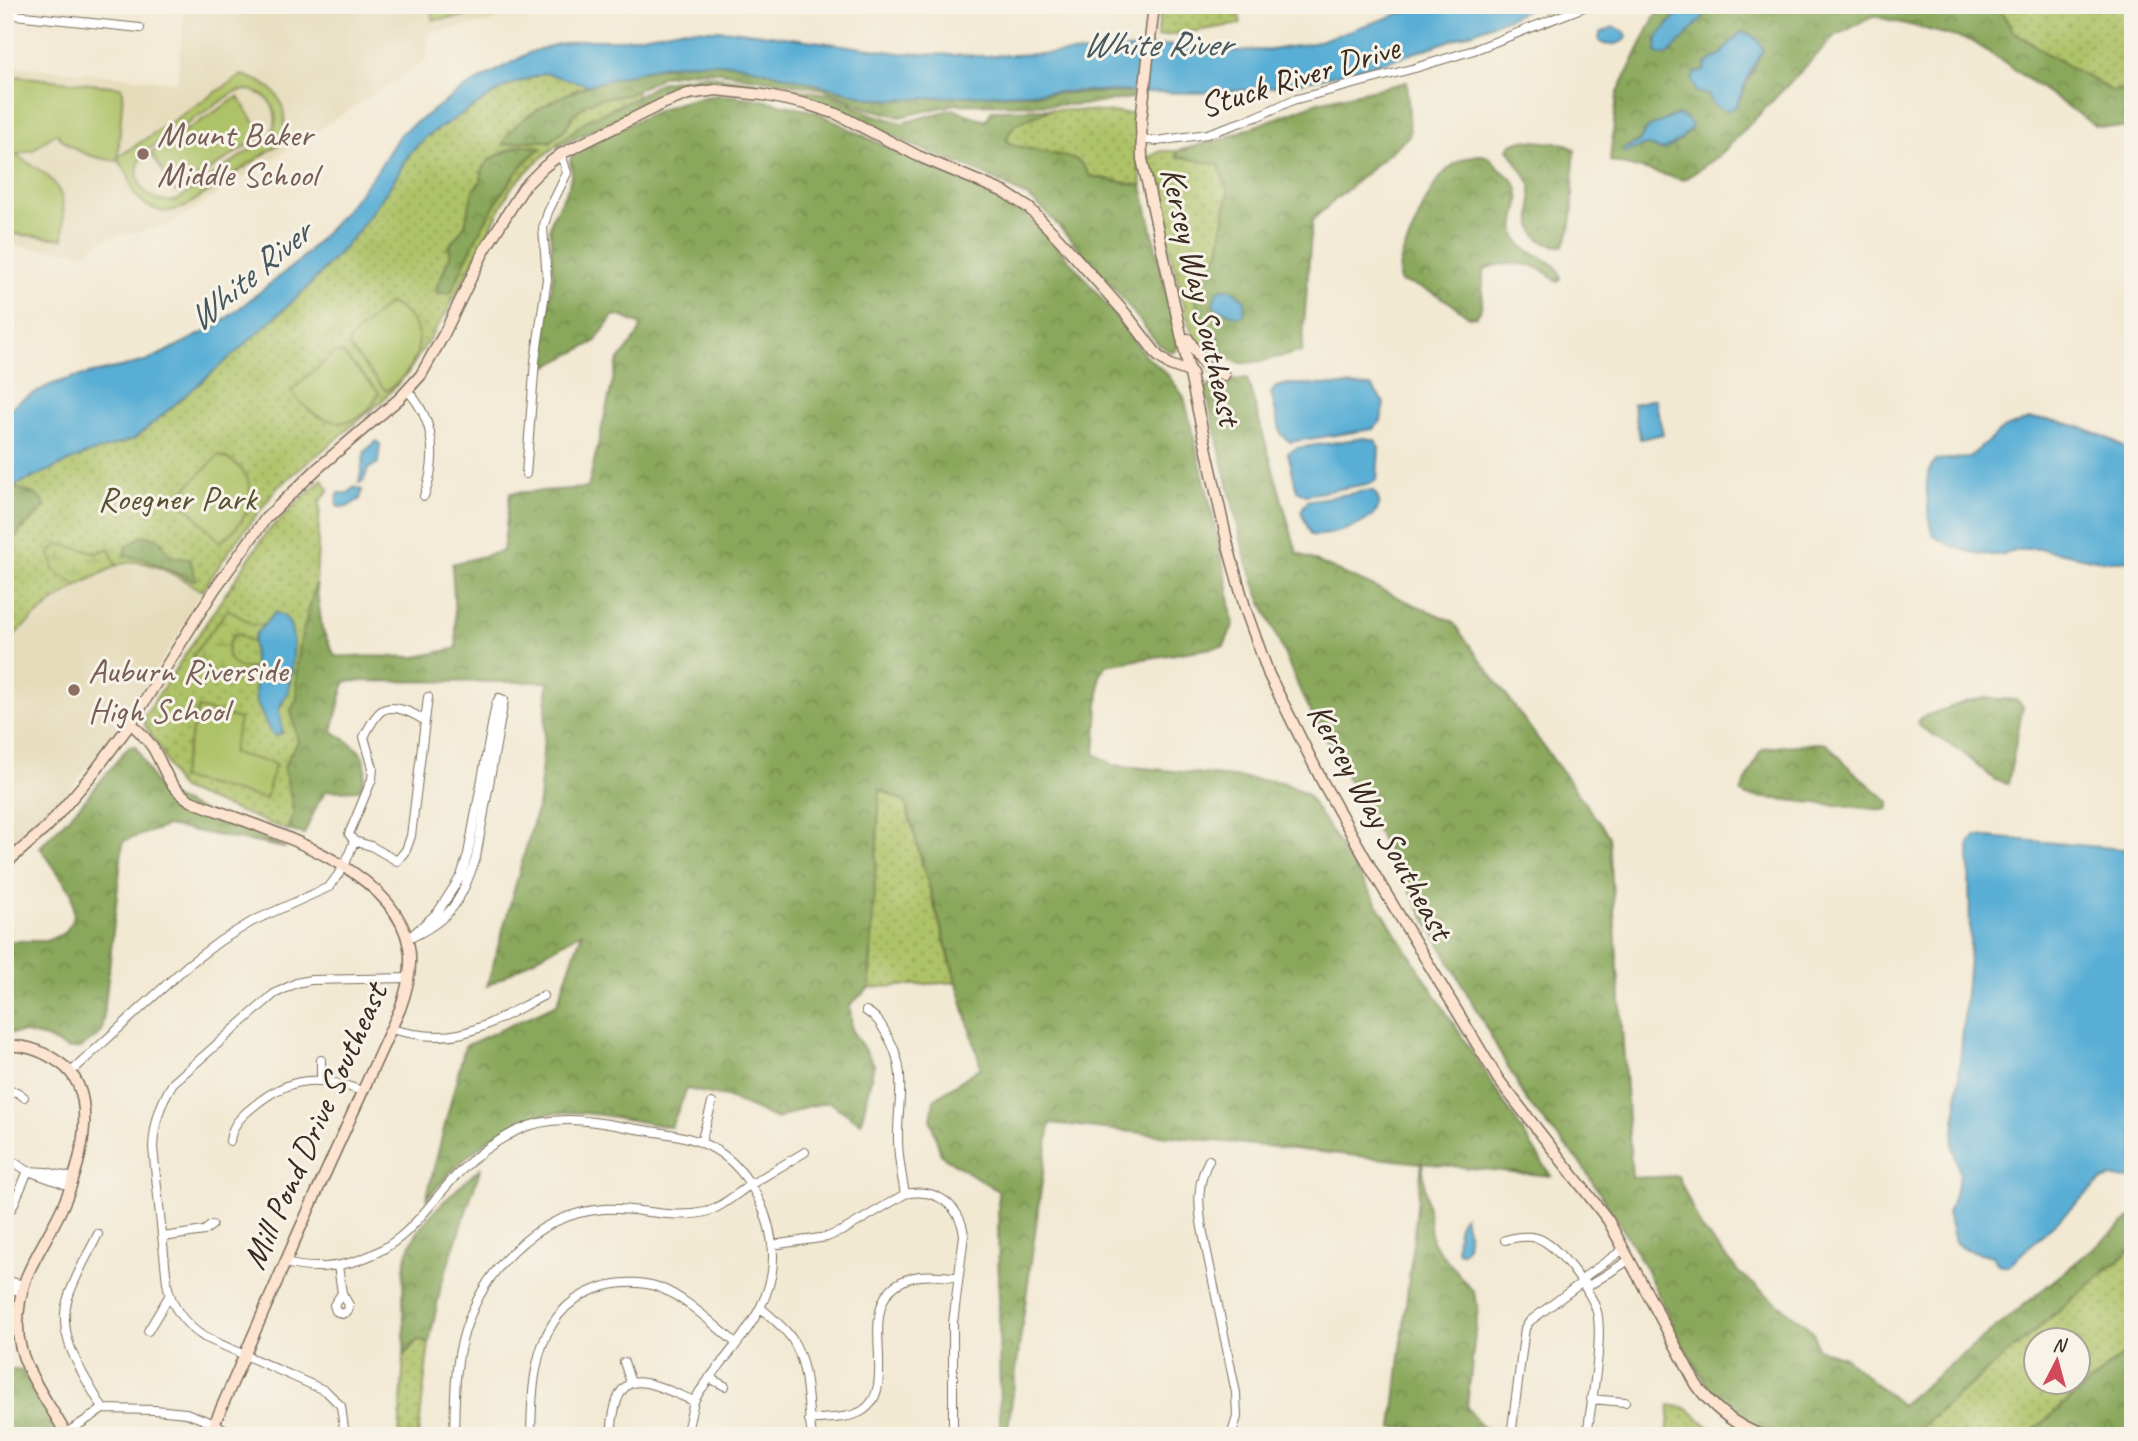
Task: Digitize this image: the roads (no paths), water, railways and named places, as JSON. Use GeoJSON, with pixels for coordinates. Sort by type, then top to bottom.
{"type":"FeatureCollection","features":[{"type":"Feature","properties":{"kind":"street","name":"Kersey Way Southeast"},"geometry":{"type":"LineString","coordinates":[[1154,5],[1141,121],[1142,159],[1192,373],[1229,550],[1246,611],[1269,675],[1322,781],[1373,872],[1498,1079],[1608,1220],[1704,1396],[1727,1417],[1763,1436]]}},
{"type":"Feature","properties":{"kind":"street","name":"Stuck River Drive"},"geometry":{"type":"LineString","coordinates":[[1140,139],[1157,141],[1207,134],[1256,117],[1293,100],[1474,50],[1589,5]]}},
{"type":"Feature","properties":{"kind":"street"},"geometry":{"type":"LineString","coordinates":[[5,14],[140,28]]}},
{"type":"Feature","properties":{"kind":"street"},"geometry":{"type":"LineString","coordinates":[[5,864],[47,827],[95,771],[131,723],[221,579],[265,518],[421,375],[484,251],[516,197],[534,176],[561,154],[662,104],[698,92],[734,91],[819,107],[850,120],[918,156],[991,185],[1023,204],[1043,221],[1098,282],[1158,356],[1170,365],[1192,373]]}},
{"type":"Feature","properties":{"kind":"street"},"geometry":{"type":"LineString","coordinates":[[526,474],[535,361],[547,279],[543,228],[548,212],[566,178],[567,169],[561,154]]}},
{"type":"Feature","properties":{"kind":"street"},"geometry":{"type":"LineString","coordinates":[[1180,321],[1198,359],[1205,366],[1224,375]]}},
{"type":"Feature","properties":{"kind":"street"},"geometry":{"type":"LineString","coordinates":[[407,390],[420,405],[431,435],[432,467],[424,496]]}},
{"type":"Feature","properties":{"kind":"street"},"geometry":{"type":"LineString","coordinates":[[425,722],[412,712],[385,709],[378,713],[364,737],[373,768],[372,779],[349,834],[354,841],[371,846],[397,861],[411,836],[425,722],[428,697]]}},
{"type":"Feature","properties":{"kind":"street"},"geometry":{"type":"LineString","coordinates":[[499,698],[503,699],[505,700],[476,856],[469,878],[446,917],[429,930],[408,939],[438,912],[461,876],[468,854],[496,704],[499,698]]}},
{"type":"Feature","properties":{"kind":"street","name":"Mill Pond Drive Southeast"},"geometry":{"type":"LineString","coordinates":[[131,723],[152,747],[166,779],[179,794],[322,854],[370,886],[391,907],[408,939],[410,953],[409,978],[404,998],[209,1436]]}},
{"type":"Feature","properties":{"kind":"street"},"geometry":{"type":"LineString","coordinates":[[71,1072],[199,957],[253,921],[323,891],[333,883],[344,867],[354,841]]}},
{"type":"Feature","properties":{"kind":"street"},"geometry":{"type":"LineString","coordinates":[[345,1436],[344,1415],[335,1399],[326,1391],[204,1337],[191,1329],[170,1296],[153,1133],[164,1097],[182,1074],[274,994],[296,983],[328,979],[409,978]]}},
{"type":"Feature","properties":{"kind":"street"},"geometry":{"type":"LineString","coordinates":[[391,1029],[414,1036],[449,1037],[467,1034],[543,996]]}},
{"type":"Feature","properties":{"kind":"street"},"geometry":{"type":"LineString","coordinates":[[866,1011],[880,1022],[901,1067],[897,1143],[905,1194]]}},
{"type":"Feature","properties":{"kind":"street"},"geometry":{"type":"LineString","coordinates":[[5,1046],[31,1048],[46,1053],[71,1072],[82,1094],[85,1118],[71,1182],[23,1288],[18,1322],[20,1348],[66,1434],[103,1409],[173,1410],[215,1424],[237,1436]]}},
{"type":"Feature","properties":{"kind":"street"},"geometry":{"type":"LineString","coordinates":[[321,1060],[321,1080]]}},
{"type":"Feature","properties":{"kind":"street"},"geometry":{"type":"LineString","coordinates":[[230,1141],[235,1123],[262,1099],[287,1085],[305,1080],[321,1080],[362,1091]]}},
{"type":"Feature","properties":{"kind":"street"},"geometry":{"type":"LineString","coordinates":[[5,1091],[17,1091],[24,1097]]}},
{"type":"Feature","properties":{"kind":"street"},"geometry":{"type":"LineString","coordinates":[[701,1142],[712,1103]]}},
{"type":"Feature","properties":{"kind":"street"},"geometry":{"type":"LineString","coordinates":[[285,1263],[305,1268],[338,1266],[371,1255],[406,1231],[469,1163],[517,1130],[549,1121],[590,1121],[701,1142],[723,1155],[750,1185],[764,1214],[772,1245],[771,1275],[761,1308],[694,1401],[686,1436]]}},
{"type":"Feature","properties":{"kind":"street"},"geometry":{"type":"LineString","coordinates":[[454,1436],[458,1364],[468,1322],[486,1284],[509,1255],[527,1239],[550,1224],[590,1210],[619,1208],[676,1214],[706,1212],[805,1153]]}},
{"type":"Feature","properties":{"kind":"street"},"geometry":{"type":"LineString","coordinates":[[5,1157],[28,1171],[71,1182]]}},
{"type":"Feature","properties":{"kind":"street"},"geometry":{"type":"LineString","coordinates":[[1209,1160],[1200,1181],[1199,1201],[1202,1228],[1236,1393],[1237,1417],[1231,1436]]}},
{"type":"Feature","properties":{"kind":"street"},"geometry":{"type":"LineString","coordinates":[[5,1213],[12,1208],[28,1171]]}},
{"type":"Feature","properties":{"kind":"street"},"geometry":{"type":"LineString","coordinates":[[772,1245],[827,1237],[905,1194],[930,1193],[959,1215],[964,1235],[953,1324],[953,1436]]}},
{"type":"Feature","properties":{"kind":"street"},"geometry":{"type":"LineString","coordinates":[[163,1237],[204,1231],[212,1225]]}},
{"type":"Feature","properties":{"kind":"street"},"geometry":{"type":"LineString","coordinates":[[98,1234],[68,1296],[65,1324],[73,1352],[103,1409]]}},
{"type":"Feature","properties":{"kind":"street"},"geometry":{"type":"LineString","coordinates":[[1505,1240],[1519,1236],[1538,1238],[1558,1251],[1598,1313],[1599,1328],[1587,1436]]}},
{"type":"Feature","properties":{"kind":"street"},"geometry":{"type":"LineString","coordinates":[[1511,1436],[1525,1328],[1530,1321],[1581,1283],[1590,1285],[1626,1254]]}},
{"type":"Feature","properties":{"kind":"street"},"geometry":{"type":"LineString","coordinates":[[338,1266],[341,1293]]}},
{"type":"Feature","properties":{"kind":"street"},"geometry":{"type":"LineString","coordinates":[[809,1420],[857,1413],[871,1403],[879,1379],[879,1311],[893,1289],[917,1276],[958,1278]]}},
{"type":"Feature","properties":{"kind":"street"},"geometry":{"type":"LineString","coordinates":[[5,1280],[23,1288]]}},
{"type":"Feature","properties":{"kind":"street"},"geometry":{"type":"LineString","coordinates":[[531,1436],[536,1367],[544,1339],[564,1310],[585,1294],[621,1283],[656,1286],[676,1296],[736,1343]]}},
{"type":"Feature","properties":{"kind":"street"},"geometry":{"type":"LineString","coordinates":[[5,1287],[23,1288]]}},
{"type":"Feature","properties":{"kind":"street"},"geometry":{"type":"LineString","coordinates":[[148,1331],[170,1296]]}},
{"type":"Feature","properties":{"kind":"street"},"geometry":{"type":"LineString","coordinates":[[761,1308],[785,1330],[797,1348],[805,1377],[812,1436]]}},
{"type":"Feature","properties":{"kind":"street"},"geometry":{"type":"LineString","coordinates":[[624,1362],[631,1382]]}},
{"type":"Feature","properties":{"kind":"street"},"geometry":{"type":"LineString","coordinates":[[709,1378],[726,1386]]}},
{"type":"Feature","properties":{"kind":"street"},"geometry":{"type":"LineString","coordinates":[[611,1436],[616,1398],[631,1382],[653,1384],[694,1401]]}},
{"type":"Feature","properties":{"kind":"street"},"geometry":{"type":"LineString","coordinates":[[1591,1399],[1625,1402]]}},
{"type":"Feature","properties":{"kind":"water","name":"White River"},"geometry":{"type":"Polygon","coordinates":[[[1425,5],[1540,5],[1401,57],[1293,84],[1235,91],[1091,91],[894,100],[871,98],[738,64],[698,62],[661,66],[589,85],[545,73],[507,86],[427,136],[409,154],[393,182],[356,234],[306,289],[134,439],[86,454],[5,490],[5,413],[19,401],[50,385],[75,377],[147,361],[217,326],[300,260],[341,216],[377,171],[400,134],[464,88],[531,52],[584,40],[619,40],[681,29],[741,31],[900,53],[984,56],[1097,52],[1171,45],[1227,51],[1271,50],[1313,43],[1425,5]]]}},
{"type":"Feature","properties":{"kind":"water"},"geometry":{"type":"Polygon","coordinates":[[[1685,5],[1703,5],[1706,14],[1670,53],[1664,55],[1656,52],[1657,38],[1685,5]]]}},
{"type":"Feature","properties":{"kind":"water"},"geometry":{"type":"Polygon","coordinates":[[[1613,27],[1625,32],[1625,40],[1612,45],[1599,41],[1600,33],[1613,27]]]}},
{"type":"Feature","properties":{"kind":"water"},"geometry":{"type":"Polygon","coordinates":[[[1741,32],[1755,38],[1763,51],[1752,68],[1736,107],[1725,111],[1713,104],[1708,95],[1696,92],[1692,80],[1695,73],[1704,71],[1706,64],[1721,54],[1741,32]]]}},
{"type":"Feature","properties":{"kind":"water"},"geometry":{"type":"Polygon","coordinates":[[[1676,115],[1688,119],[1692,126],[1675,143],[1663,150],[1646,145],[1626,152],[1621,151],[1639,141],[1648,128],[1676,115]]]}},
{"type":"Feature","properties":{"kind":"water"},"geometry":{"type":"Polygon","coordinates":[[[1230,289],[1245,300],[1244,314],[1239,317],[1215,307],[1213,304],[1217,291],[1230,289]]]}},
{"type":"Feature","properties":{"kind":"water"},"geometry":{"type":"Polygon","coordinates":[[[1289,384],[1371,386],[1384,403],[1381,421],[1373,429],[1290,442],[1281,434],[1271,393],[1276,387],[1289,384]]]}},
{"type":"Feature","properties":{"kind":"water"},"geometry":{"type":"Polygon","coordinates":[[[1655,399],[1663,434],[1640,439],[1633,404],[1655,399]]]}},
{"type":"Feature","properties":{"kind":"water"},"geometry":{"type":"Polygon","coordinates":[[[2029,419],[2056,421],[2084,428],[2133,454],[2133,555],[2129,560],[2096,560],[2033,549],[1997,555],[1982,554],[1952,546],[1933,533],[1929,520],[1927,488],[1929,470],[1935,460],[1968,458],[2003,429],[2029,419]]]}},
{"type":"Feature","properties":{"kind":"water"},"geometry":{"type":"Polygon","coordinates":[[[1364,438],[1375,440],[1379,447],[1377,479],[1372,483],[1306,495],[1297,491],[1288,453],[1297,448],[1364,438]]]}},
{"type":"Feature","properties":{"kind":"water"},"geometry":{"type":"Polygon","coordinates":[[[377,441],[380,444],[378,463],[368,469],[363,482],[359,483],[365,451],[377,441]]]}},
{"type":"Feature","properties":{"kind":"water"},"geometry":{"type":"Polygon","coordinates":[[[355,487],[362,490],[360,499],[347,507],[338,507],[336,501],[339,493],[348,493],[355,487]]]}},
{"type":"Feature","properties":{"kind":"water"},"geometry":{"type":"Polygon","coordinates":[[[1373,491],[1379,501],[1377,510],[1370,518],[1345,530],[1311,535],[1301,511],[1307,501],[1373,491]]]}},
{"type":"Feature","properties":{"kind":"water"},"geometry":{"type":"Polygon","coordinates":[[[274,613],[283,616],[289,623],[293,645],[288,691],[279,711],[282,733],[275,736],[269,730],[256,701],[253,644],[255,635],[274,613]]]}},
{"type":"Feature","properties":{"kind":"water"},"geometry":{"type":"Polygon","coordinates":[[[1976,836],[2133,850],[2133,1179],[2111,1178],[2101,1181],[2008,1266],[1998,1264],[1992,1256],[1962,1248],[1955,1242],[1948,1213],[1960,1175],[1953,1147],[1970,947],[1969,843],[1976,836]]]}},
{"type":"Feature","properties":{"kind":"water"},"geometry":{"type":"Polygon","coordinates":[[[1464,1216],[1468,1235],[1467,1247],[1463,1252],[1458,1252],[1457,1234],[1464,1216]]]}},
{"type":"Feature","properties":{"kind":"place","name":"Mount Baker Middle School"},"geometry":{"type":"Point","coordinates":[143,154]}},
{"type":"Feature","properties":{"kind":"place","name":"Auburn Riverside High School"},"geometry":{"type":"Point","coordinates":[74,690]}},
{"type":"Feature","properties":{"kind":"park label","name":"Roegner Park"},"geometry":{"type":"Point","coordinates":[177,498]}}]}
